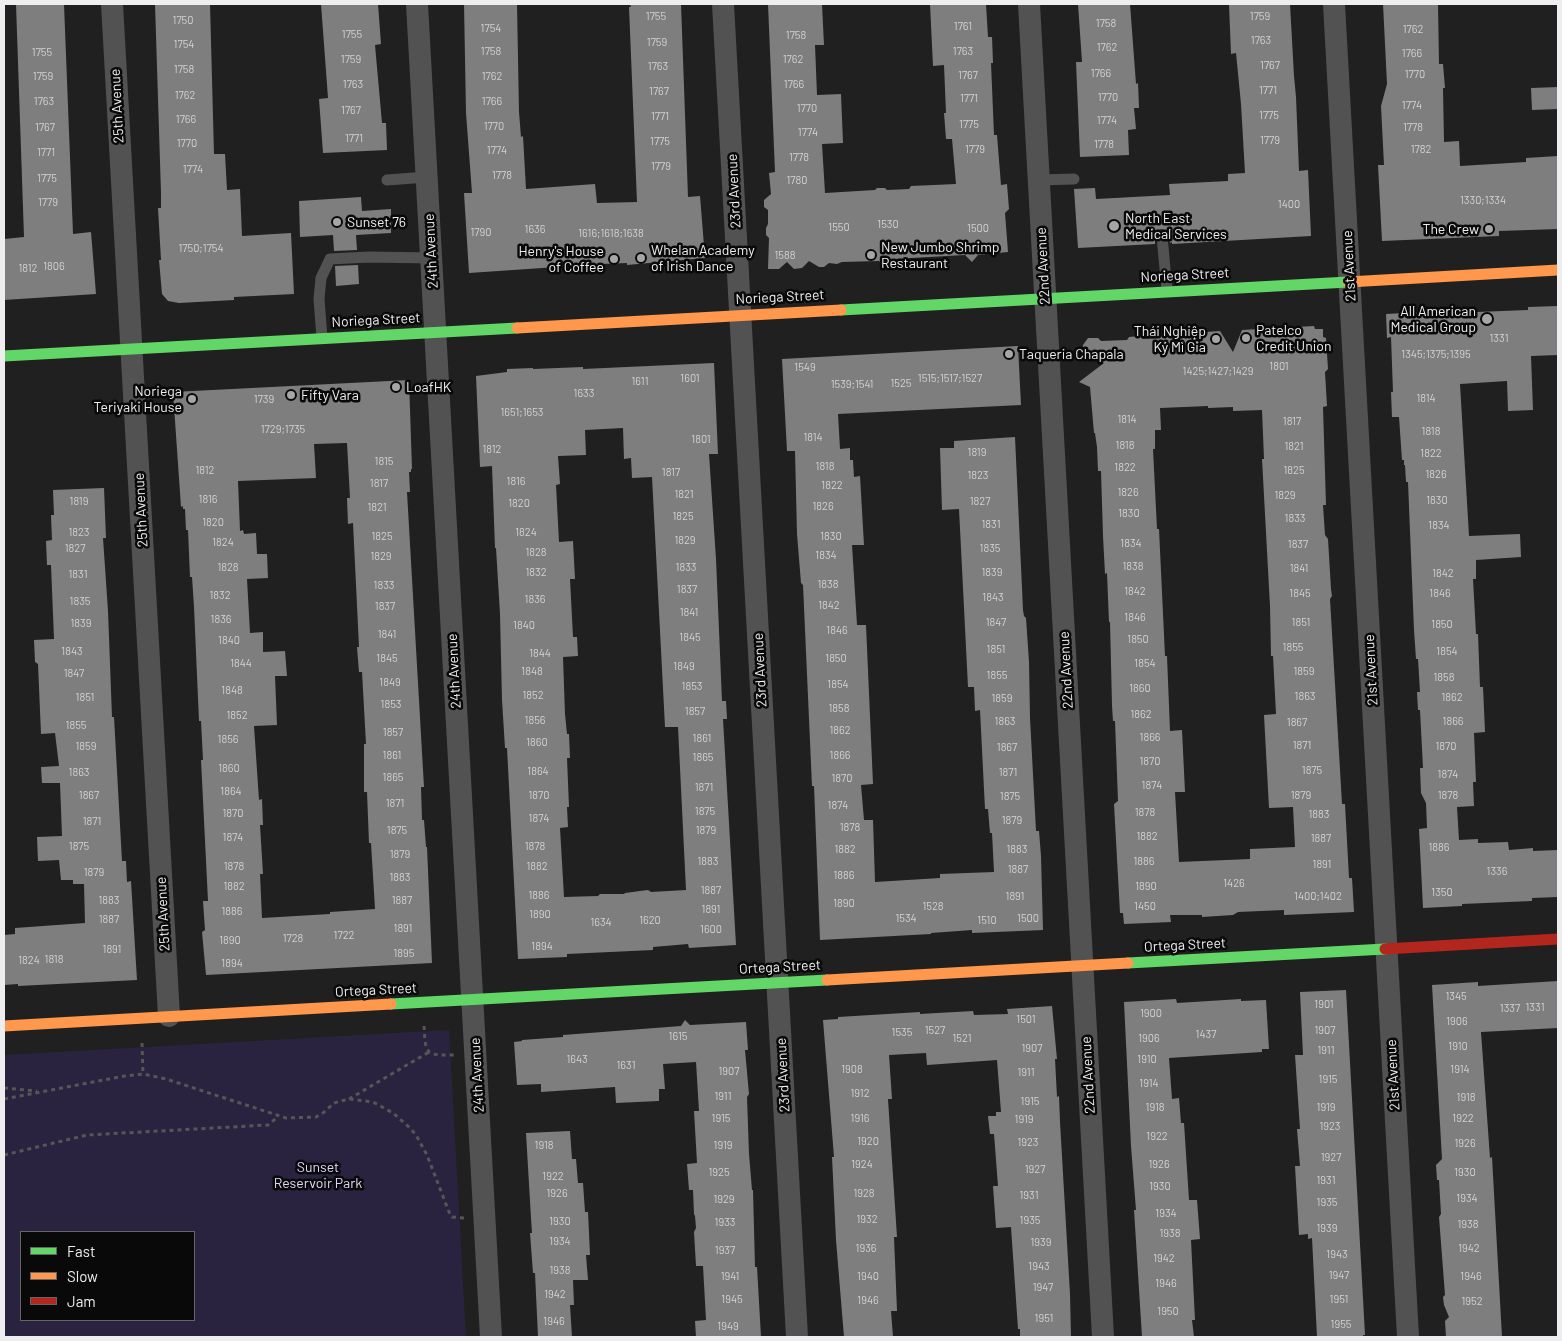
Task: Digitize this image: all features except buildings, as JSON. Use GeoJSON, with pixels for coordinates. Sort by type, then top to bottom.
{"type":"FeatureCollection","features":[{"type":"Feature","properties":{"kind":"street","name":"25th Avenue"},"geometry":{"type":"LineString","coordinates":[[112,4],[169,1016]]}},
{"type":"Feature","properties":{"kind":"street","name":"24th Avenue"},"geometry":{"type":"LineString","coordinates":[[417,4],[491,1337]]}},
{"type":"Feature","properties":{"kind":"street","name":"23rd Avenue"},"geometry":{"type":"LineString","coordinates":[[723,4],[797,1337]]}},
{"type":"Feature","properties":{"kind":"street","name":"22nd Avenue"},"geometry":{"type":"LineString","coordinates":[[1029,4],[1103,1337]]}},
{"type":"Feature","properties":{"kind":"street","name":"21st Avenue"},"geometry":{"type":"LineString","coordinates":[[1334,4],[1408,1337]]}},
{"type":"Feature","properties":{"kind":"street","name":"Noriega Street"},"geometry":{"type":"LineString","coordinates":[[4,356],[1558,270]]}},
{"type":"Feature","properties":{"kind":"street","name":"Ortega Street"},"geometry":{"type":"LineString","coordinates":[[4,1026],[1558,940]]}},
{"type":"Feature","properties":{"kind":"lane"},"geometry":{"type":"LineString","coordinates":[[387,180],[427,176]]}},
{"type":"Feature","properties":{"kind":"lane"},"geometry":{"type":"LineString","coordinates":[[1038,180],[1074,179]]}},
{"type":"Feature","properties":{"kind":"lane"},"geometry":{"type":"LineString","coordinates":[[1162,236],[1167,291]]}},
{"type":"Feature","properties":{"kind":"lane"},"geometry":{"type":"LineString","coordinates":[[322,338],[319,299],[321,278],[330,259],[369,257],[432,258]]}},
{"type":"Feature","properties":{"kind":"path"},"geometry":{"type":"LineString","coordinates":[[423,1002],[425,1041],[429,1052],[439,1055],[476,1053]]}},
{"type":"Feature","properties":{"kind":"path"},"geometry":{"type":"LineString","coordinates":[[142,1042],[143,1074]]}},
{"type":"Feature","properties":{"kind":"path"},"geometry":{"type":"LineString","coordinates":[[349,1099],[429,1052]]}},
{"type":"Feature","properties":{"kind":"path"},"geometry":{"type":"LineString","coordinates":[[4,1099],[143,1074],[166,1079],[278,1117],[286,1118],[316,1117],[334,1103],[349,1099],[375,1103],[394,1113],[416,1135],[427,1155],[452,1216],[456,1218],[485,1217]]}},
{"type":"Feature","properties":{"kind":"path"},"geometry":{"type":"LineString","coordinates":[[4,1088],[43,1092]]}},
{"type":"Feature","properties":{"kind":"path"},"geometry":{"type":"LineString","coordinates":[[4,1155],[87,1135],[268,1125],[278,1117]]}},
{"type":"Feature","properties":{"kind":"green space","name":"Sunset Reservoir Park"},"geometry":{"type":"Polygon","coordinates":[[[449,1030],[466,1337],[4,1337],[4,1055],[449,1030]]]}},
{"type":"Feature","properties":{"kind":"traffic: fast"},"geometry":{"type":"LineString","coordinates":[[841,310],[1348,282]]}},
{"type":"Feature","properties":{"kind":"traffic: fast"},"geometry":{"type":"LineString","coordinates":[[4,356],[517,328]]}},
{"type":"Feature","properties":{"kind":"traffic: fast"},"geometry":{"type":"LineString","coordinates":[[1128,963],[1385,949]]}},
{"type":"Feature","properties":{"kind":"traffic: fast"},"geometry":{"type":"LineString","coordinates":[[391,1004],[827,980]]}},
{"type":"Feature","properties":{"kind":"traffic: slow"},"geometry":{"type":"LineString","coordinates":[[1348,282],[1558,270]]}},
{"type":"Feature","properties":{"kind":"traffic: slow"},"geometry":{"type":"LineString","coordinates":[[517,328],[841,310]]}},
{"type":"Feature","properties":{"kind":"traffic: slow"},"geometry":{"type":"LineString","coordinates":[[827,980],[1128,963]]}},
{"type":"Feature","properties":{"kind":"traffic: slow"},"geometry":{"type":"LineString","coordinates":[[4,1026],[391,1004]]}},
{"type":"Feature","properties":{"kind":"traffic: jam"},"geometry":{"type":"LineString","coordinates":[[1385,949],[1558,939]]}},
{"type":"Feature","properties":{"kind":"place","name":"Sunset 76"},"geometry":{"type":"Point","coordinates":[337,222]}},
{"type":"Feature","properties":{"kind":"place","name":"North East Medical Services"},"geometry":{"type":"Point","coordinates":[1114,226]}},
{"type":"Feature","properties":{"kind":"place","name":"The Crew"},"geometry":{"type":"Point","coordinates":[1489,229]}},
{"type":"Feature","properties":{"kind":"place","name":"New Jumbo Shrimp Restaurant"},"geometry":{"type":"Point","coordinates":[871,255]}},
{"type":"Feature","properties":{"kind":"place","name":"Whelan Academy of Irish Dance"},"geometry":{"type":"Point","coordinates":[641,258]}},
{"type":"Feature","properties":{"kind":"place","name":"Henry's House of Coffee"},"geometry":{"type":"Point","coordinates":[614,259]}},
{"type":"Feature","properties":{"kind":"place","name":"All American Medical Group"},"geometry":{"type":"Point","coordinates":[1487,319]}},
{"type":"Feature","properties":{"kind":"place","name":"Patelco Credit Union"},"geometry":{"type":"Point","coordinates":[1246,338]}},
{"type":"Feature","properties":{"kind":"place","name":"Thái Nghiệp Ký Mì Gia"},"geometry":{"type":"Point","coordinates":[1216,339]}},
{"type":"Feature","properties":{"kind":"place","name":"Taqueria Chapala"},"geometry":{"type":"Point","coordinates":[1009,354]}},
{"type":"Feature","properties":{"kind":"place","name":"LoafHK"},"geometry":{"type":"Point","coordinates":[396,387]}},
{"type":"Feature","properties":{"kind":"place","name":"Fifty Vara"},"geometry":{"type":"Point","coordinates":[291,395]}},
{"type":"Feature","properties":{"kind":"place","name":"Noriega Teriyaki House"},"geometry":{"type":"Point","coordinates":[192,399]}}]}
